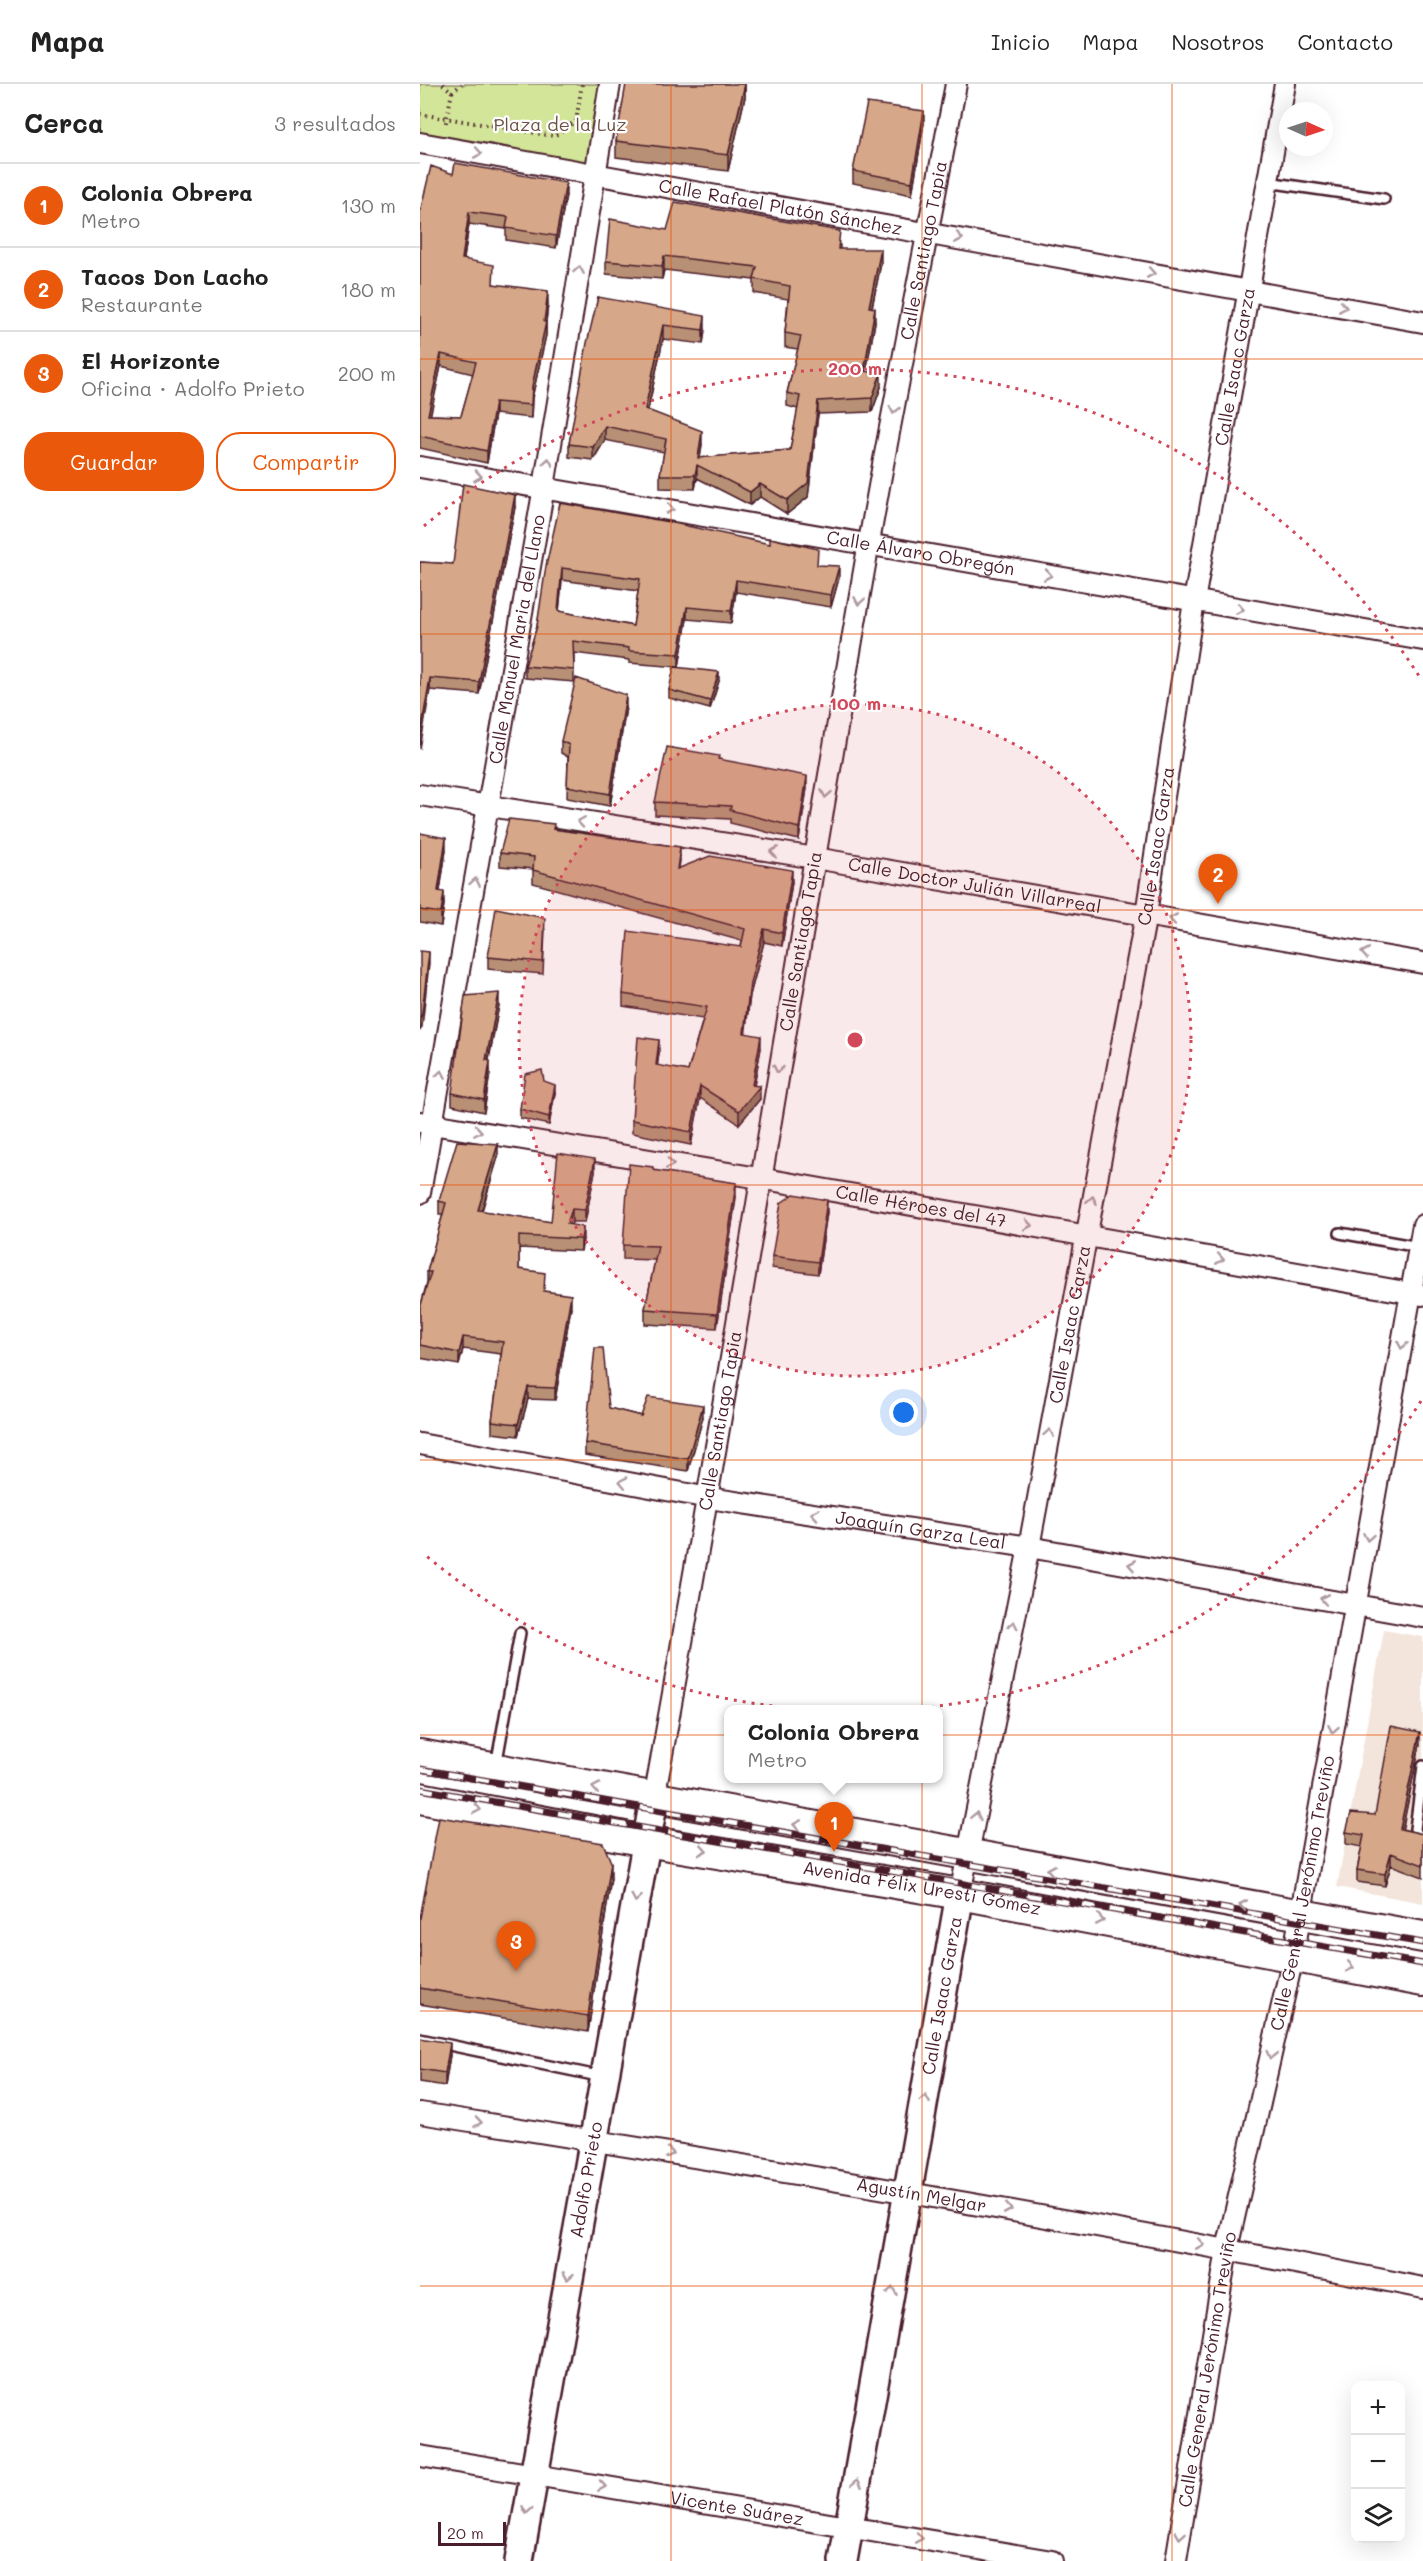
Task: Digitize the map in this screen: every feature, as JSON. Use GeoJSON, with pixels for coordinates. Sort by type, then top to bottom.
{"type":"FeatureCollection","features":[{"type":"Feature","properties":{"kind":"main road"},"geometry":{"type":"LineString","coordinates":[[420,1755],[1423,1937]]}},
{"type":"Feature","properties":{"kind":"main road","name":"Avenida Félix Uresti Gómez"},"geometry":{"type":"LineString","coordinates":[[420,1798],[646,1841],[960,1894],[1423,1981]]}},
{"type":"Feature","properties":{"kind":"street","name":"Calle Manuel Maria del Llano"},"geometry":{"type":"LineString","coordinates":[[420,1193],[426,1123],[488,808],[544,488],[610,84]]}},
{"type":"Feature","properties":{"kind":"street","name":"Calle Santiago Tapia"},"geometry":{"type":"LineString","coordinates":[[654,1799],[709,1498],[759,1178],[869,543],[956,84]]}},
{"type":"Feature","properties":{"kind":"street","name":"Calle Isaac Garza"},"geometry":{"type":"LineString","coordinates":[[843,2561],[960,1894],[1029,1547],[1146,914],[1194,601],[1285,84]]}},
{"type":"Feature","properties":{"kind":"street","name":"Calle Rafael Platón Sánchez"},"geometry":{"type":"LineString","coordinates":[[420,143],[1423,322]]}},
{"type":"Feature","properties":{"kind":"street","name":"Calle Álvaro Obregón"},"geometry":{"type":"LineString","coordinates":[[420,467],[1423,640]]}},
{"type":"Feature","properties":{"kind":"street","name":"Calle Doctor Julián Villarreal"},"geometry":{"type":"LineString","coordinates":[[420,795],[488,808],[814,858],[1423,963]]}},
{"type":"Feature","properties":{"kind":"street","name":"Calle Héroes del 47"},"geometry":{"type":"LineString","coordinates":[[426,1123],[759,1178],[1417,1294]]}},
{"type":"Feature","properties":{"kind":"street","name":"Calle General Jerónimo Treviño"},"geometry":{"type":"LineString","coordinates":[[1176,2561],[1227,2249],[1293,1957],[1355,1605],[1417,1294],[1419,1247],[1423,1225]]}},
{"type":"Feature","properties":{"kind":"street","name":"Joaquín Garza Leal"},"geometry":{"type":"LineString","coordinates":[[420,1444],[709,1498],[1029,1547],[1423,1617]]}},
{"type":"Feature","properties":{"kind":"street","name":"Adolfo Prieto"},"geometry":{"type":"LineString","coordinates":[[519,2561],[654,1799]]}},
{"type":"Feature","properties":{"kind":"street","name":"Agustín Melgar"},"geometry":{"type":"LineString","coordinates":[[420,2113],[909,2191],[1227,2249],[1423,2288]]}},
{"type":"Feature","properties":{"kind":"street","name":"Vicente Suárez"},"geometry":{"type":"LineString","coordinates":[[420,2456],[1052,2561]]}},
{"type":"Feature","properties":{"kind":"lane"},"geometry":{"type":"LineString","coordinates":[[1267,182],[1384,200]]}},
{"type":"Feature","properties":{"kind":"lane"},"geometry":{"type":"LineString","coordinates":[[1340,1233],[1419,1247]]}},
{"type":"Feature","properties":{"kind":"lane"},"geometry":{"type":"LineString","coordinates":[[495,1769],[520,1633]]}},
{"type":"Feature","properties":{"kind":"lane"},"geometry":{"type":"LineString","coordinates":[[1423,1766],[1415,1829],[1418,1835],[1423,1837]]}},
{"type":"Feature","properties":{"kind":"lane"},"geometry":{"type":"LineString","coordinates":[[420,2039],[606,2078]]}},
{"type":"Feature","properties":{"kind":"path"},"geometry":{"type":"LineString","coordinates":[[444,84],[452,92]]}},
{"type":"Feature","properties":{"kind":"path"},"geometry":{"type":"LineString","coordinates":[[442,147],[452,92],[462,84]]}},
{"type":"Feature","properties":{"kind":"path"},"geometry":{"type":"LineString","coordinates":[[420,114],[554,136],[576,121],[582,84]]}},
{"type":"Feature","properties":{"kind":"shaded area"},"geometry":{"type":"Polygon","coordinates":[[[1384,1630],[1423,1637],[1423,1903],[1337,1887],[1384,1630]]]}},
{"type":"Feature","properties":{"kind":"green space","name":"Plaza de la Luz"},"geometry":{"type":"Polygon","coordinates":[[[420,84],[610,84],[595,174],[420,143],[420,84]]]}},
{"type":"Feature","properties":{"kind":"building"},"geometry":{"type":"Polygon","coordinates":[[[626,84],[745,84],[728,155],[616,141],[626,84]]]}},
{"type":"Feature","properties":{"kind":"building"},"geometry":{"type":"Polygon","coordinates":[[[867,103],[924,111],[912,182],[853,171],[867,103]]]}},
{"type":"Feature","properties":{"kind":"building"},"geometry":{"type":"Polygon","coordinates":[[[455,163],[566,183],[556,236],[506,228],[508,217],[469,212],[462,259],[494,265],[493,284],[548,291],[544,322],[546,322],[532,386],[531,405],[495,402],[487,451],[420,436],[420,212],[431,166],[453,174],[455,163]],[[441,354],[428,415],[461,416],[476,362],[441,354]]]}},
{"type":"Feature","properties":{"kind":"building"},"geometry":{"type":"Polygon","coordinates":[[[675,202],[840,231],[838,249],[881,249],[869,307],[875,308],[864,371],[881,373],[872,398],[818,401],[808,483],[787,500],[760,484],[750,492],[697,465],[695,475],[660,475],[666,439],[605,426],[593,447],[569,444],[587,343],[598,297],[705,316],[703,330],[663,325],[645,409],[702,431],[698,458],[790,450],[800,396],[787,393],[801,336],[785,333],[790,286],[754,279],[757,267],[664,256],[662,266],[606,261],[610,219],[667,230],[675,202]]]}},
{"type":"Feature","properties":{"kind":"building"},"geometry":{"type":"Polygon","coordinates":[[[463,484],[515,495],[479,682],[430,678],[420,737],[420,562],[453,564],[463,484]]]}},
{"type":"Feature","properties":{"kind":"building"},"geometry":{"type":"Polygon","coordinates":[[[560,503],[669,522],[770,544],[770,538],[818,549],[817,565],[839,566],[831,595],[736,580],[731,611],[687,607],[679,654],[629,651],[629,648],[573,641],[574,670],[525,666],[537,626],[546,566],[560,503]],[[562,568],[558,611],[633,626],[640,579],[562,568]]]}},
{"type":"Feature","properties":{"kind":"building"},"geometry":{"type":"Polygon","coordinates":[[[674,667],[719,672],[710,701],[669,690],[674,667]]]}},
{"type":"Feature","properties":{"kind":"building"},"geometry":{"type":"Polygon","coordinates":[[[576,678],[626,695],[610,794],[567,786],[569,745],[561,741],[576,678]]]}},
{"type":"Feature","properties":{"kind":"building"},"geometry":{"type":"Polygon","coordinates":[[[667,747],[807,776],[799,828],[730,810],[731,806],[655,802],[667,747]]]}},
{"type":"Feature","properties":{"kind":"building"},"geometry":{"type":"Polygon","coordinates":[[[509,819],[554,824],[553,829],[680,847],[677,869],[710,856],[792,870],[782,933],[764,929],[750,983],[744,1033],[761,1036],[752,1085],[760,1086],[739,1111],[700,1086],[691,1132],[632,1120],[638,1037],[659,1040],[656,1065],[688,1071],[707,1007],[623,994],[628,931],[741,947],[745,929],[533,870],[534,857],[500,853],[509,819]]]}},
{"type":"Feature","properties":{"kind":"building"},"geometry":{"type":"Polygon","coordinates":[[[420,833],[446,838],[438,891],[444,892],[441,913],[420,910],[420,833]]]}},
{"type":"Feature","properties":{"kind":"building"},"geometry":{"type":"Polygon","coordinates":[[[496,908],[545,918],[543,962],[488,957],[496,908]]]}},
{"type":"Feature","properties":{"kind":"building"},"geometry":{"type":"Polygon","coordinates":[[[420,951],[429,952],[420,1019],[420,951]]]}},
{"type":"Feature","properties":{"kind":"building"},"geometry":{"type":"Polygon","coordinates":[[[499,993],[486,1060],[490,1061],[484,1100],[452,1093],[465,996],[499,993]]]}},
{"type":"Feature","properties":{"kind":"building"},"geometry":{"type":"Polygon","coordinates":[[[542,1070],[544,1081],[555,1085],[549,1117],[520,1109],[525,1074],[542,1070]]]}},
{"type":"Feature","properties":{"kind":"building"},"geometry":{"type":"Polygon","coordinates":[[[457,1141],[498,1144],[478,1210],[551,1222],[558,1153],[595,1159],[585,1210],[572,1209],[567,1224],[583,1227],[581,1239],[519,1236],[519,1269],[545,1273],[544,1291],[571,1295],[555,1388],[528,1387],[518,1424],[492,1421],[503,1342],[463,1337],[459,1353],[420,1345],[420,1308],[431,1272],[427,1272],[446,1203],[439,1201],[457,1141]]]}},
{"type":"Feature","properties":{"kind":"building"},"geometry":{"type":"Polygon","coordinates":[[[629,1164],[736,1183],[717,1314],[645,1309],[658,1246],[623,1245],[629,1164]]]}},
{"type":"Feature","properties":{"kind":"building"},"geometry":{"type":"Polygon","coordinates":[[[794,1194],[827,1200],[818,1262],[772,1256],[781,1203],[794,1194]]]}},
{"type":"Feature","properties":{"kind":"building"},"geometry":{"type":"Polygon","coordinates":[[[595,1348],[603,1348],[609,1408],[641,1416],[648,1397],[703,1405],[688,1459],[585,1443],[595,1348]]]}},
{"type":"Feature","properties":{"kind":"building"},"geometry":{"type":"Polygon","coordinates":[[[1391,1726],[1420,1732],[1400,1829],[1423,1834],[1423,1865],[1391,1853],[1385,1874],[1357,1870],[1364,1835],[1346,1832],[1351,1813],[1375,1815],[1391,1726]]]}},
{"type":"Feature","properties":{"kind":"building"},"geometry":{"type":"Polygon","coordinates":[[[439,1817],[603,1843],[611,1862],[588,2016],[420,1988],[420,1918],[439,1817]]]}},
{"type":"Feature","properties":{"kind":"building"},"geometry":{"type":"Polygon","coordinates":[[[420,2038],[450,2043],[445,2073],[420,2069],[420,2038]]]}},
{"type":"Feature","properties":{"kind":"railway"},"geometry":{"type":"LineString","coordinates":[[420,1769],[1423,1943]]}},
{"type":"Feature","properties":{"kind":"railway"},"geometry":{"type":"LineString","coordinates":[[420,1789],[1423,1964]]}},
{"type":"Feature","properties":{"kind":"place","name":"Tacos Don Lacho"},"geometry":{"type":"Point","coordinates":[1218,904]}},
{"type":"Feature","properties":{"kind":"place","name":"Colonia Obrera"},"geometry":{"type":"Point","coordinates":[834,1852]}},
{"type":"Feature","properties":{"kind":"place","name":"El Horizonte"},"geometry":{"type":"Point","coordinates":[516,1971]}}]}
